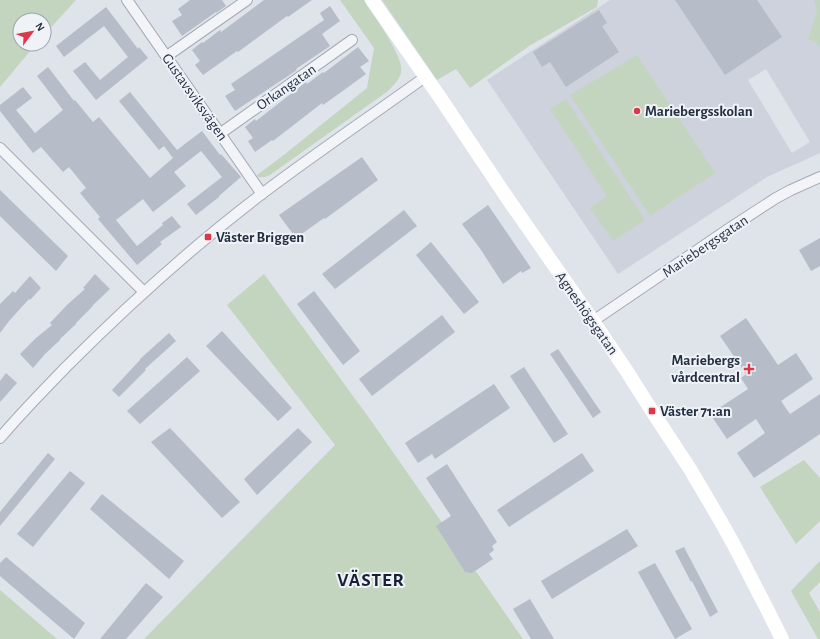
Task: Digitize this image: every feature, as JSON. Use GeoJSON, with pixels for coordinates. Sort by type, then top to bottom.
{"type":"FeatureCollection","features":[{"type":"Feature","properties":{"kind":"street","name":"Gustavsviksvägen"},"geometry":{"type":"LineString","coordinates":[[127,0],[262,194]]}},
{"type":"Feature","properties":{"kind":"street"},"geometry":{"type":"LineString","coordinates":[[167,56],[247,0]]}},
{"type":"Feature","properties":{"kind":"street","name":"Agneshögsgatan"},"geometry":{"type":"LineString","coordinates":[[372,0],[593,321],[680,454],[704,492],[734,545],[782,639]]}},
{"type":"Feature","properties":{"kind":"street","name":"Orkangatan"},"geometry":{"type":"LineString","coordinates":[[221,133],[352,40]]}},
{"type":"Feature","properties":{"kind":"street"},"geometry":{"type":"LineString","coordinates":[[2,433],[113,321],[144,292],[219,228],[262,194],[341,136],[425,77]]}},
{"type":"Feature","properties":{"kind":"street"},"geometry":{"type":"LineString","coordinates":[[0,148],[144,292]]}},
{"type":"Feature","properties":{"kind":"street","name":"Mariebergsgatan"},"geometry":{"type":"LineString","coordinates":[[593,321],[776,198],[820,177]]}},
{"type":"Feature","properties":{"kind":"shaded area","name":"Mariebergsskolan"},"geometry":{"type":"Polygon","coordinates":[[[610,0],[820,0],[820,153],[767,177],[618,274],[487,80],[610,0]],[[766,69],[748,80],[792,153],[810,142],[766,69]]]}},
{"type":"Feature","properties":{"kind":"green space"},"geometry":{"type":"Polygon","coordinates":[[[0,0],[76,0],[52,26],[52,12],[12,12],[12,52],[29,52],[0,87],[0,0]]]}},
{"type":"Feature","properties":{"kind":"green space"},"geometry":{"type":"Polygon","coordinates":[[[340,0],[364,0],[394,47],[401,67],[400,76],[396,83],[388,91],[270,175],[258,177],[257,175],[367,88],[374,48],[340,0]]]}},
{"type":"Feature","properties":{"kind":"green space"},"geometry":{"type":"Polygon","coordinates":[[[382,0],[598,0],[597,7],[529,46],[470,88],[456,69],[437,80],[382,0]]]}},
{"type":"Feature","properties":{"kind":"green space"},"geometry":{"type":"Polygon","coordinates":[[[814,0],[820,0],[820,48],[816,43],[808,39],[817,11],[814,0]]]}},
{"type":"Feature","properties":{"kind":"green space"},"geometry":{"type":"Polygon","coordinates":[[[637,55],[715,173],[650,216],[570,95],[637,55]]]}},
{"type":"Feature","properties":{"kind":"green space"},"geometry":{"type":"Polygon","coordinates":[[[566,99],[645,220],[613,241],[590,208],[607,196],[550,109],[566,99]]]}},
{"type":"Feature","properties":{"kind":"green space"},"geometry":{"type":"Polygon","coordinates":[[[264,274],[372,422],[523,639],[144,639],[335,445],[227,305],[264,274]]]}},
{"type":"Feature","properties":{"kind":"green space"},"geometry":{"type":"Polygon","coordinates":[[[804,460],[820,478],[820,521],[796,544],[760,487],[804,460]]]}},
{"type":"Feature","properties":{"kind":"green space"},"geometry":{"type":"Polygon","coordinates":[[[820,561],[820,582],[809,593],[820,612],[820,639],[818,639],[791,591],[820,561]]]}},
{"type":"Feature","properties":{"kind":"green space"},"geometry":{"type":"Polygon","coordinates":[[[0,590],[57,639],[0,639],[0,590]]]}},
{"type":"Feature","properties":{"kind":"building"},"geometry":{"type":"Polygon","coordinates":[[[190,0],[222,0],[226,6],[182,36],[172,21],[182,15],[178,9],[190,0]]]}},
{"type":"Feature","properties":{"kind":"building"},"geometry":{"type":"Polygon","coordinates":[[[264,0],[312,0],[203,75],[195,65],[200,61],[192,50],[220,30],[221,32],[264,0]]]}},
{"type":"Feature","properties":{"kind":"building"},"geometry":{"type":"Polygon","coordinates":[[[675,0],[757,0],[782,37],[725,75],[675,0]]]}},
{"type":"Feature","properties":{"kind":"building"},"geometry":{"type":"Polygon","coordinates":[[[330,6],[340,21],[322,34],[330,46],[235,111],[225,96],[235,90],[231,84],[324,20],[320,13],[330,6]]]}},
{"type":"Feature","properties":{"kind":"building"},"geometry":{"type":"Polygon","coordinates":[[[106,7],[138,49],[139,47],[148,58],[96,100],[73,71],[85,62],[100,80],[128,57],[104,26],[64,57],[56,46],[106,7]]]}},
{"type":"Feature","properties":{"kind":"building"},"geometry":{"type":"Polygon","coordinates":[[[599,10],[607,23],[602,26],[619,52],[566,87],[550,62],[542,67],[533,52],[599,10]]]}},
{"type":"Feature","properties":{"kind":"building"},"geometry":{"type":"Polygon","coordinates":[[[358,47],[369,61],[360,67],[366,74],[323,105],[322,103],[273,141],[272,140],[255,152],[248,141],[253,138],[245,127],[255,119],[256,121],[306,82],[307,84],[323,72],[324,73],[358,47]]]}},
{"type":"Feature","properties":{"kind":"building"},"geometry":{"type":"Polygon","coordinates":[[[48,67],[74,101],[75,100],[93,122],[99,117],[150,178],[173,158],[164,146],[159,150],[119,101],[130,92],[177,150],[202,131],[220,155],[221,154],[241,177],[196,215],[187,204],[222,177],[201,151],[174,172],[186,186],[153,212],[143,199],[116,220],[137,246],[172,216],[181,227],[160,242],[162,244],[137,265],[98,219],[100,217],[80,193],[86,188],[69,167],[63,172],[41,147],[33,153],[0,111],[0,105],[23,87],[32,98],[16,110],[35,133],[63,110],[37,76],[48,67]]]}},
{"type":"Feature","properties":{"kind":"building"},"geometry":{"type":"Polygon","coordinates":[[[362,157],[378,180],[325,219],[324,218],[296,238],[279,215],[362,157]]]}},
{"type":"Feature","properties":{"kind":"building"},"geometry":{"type":"Polygon","coordinates":[[[0,190],[68,256],[56,271],[0,216],[0,190]]]}},
{"type":"Feature","properties":{"kind":"building"},"geometry":{"type":"Polygon","coordinates":[[[488,205],[531,268],[522,273],[521,271],[503,284],[462,224],[488,205]]]}},
{"type":"Feature","properties":{"kind":"building"},"geometry":{"type":"Polygon","coordinates":[[[404,210],[417,226],[335,289],[322,274],[404,210]]]}},
{"type":"Feature","properties":{"kind":"building"},"geometry":{"type":"Polygon","coordinates":[[[820,238],[820,266],[811,271],[799,250],[820,238]]]}},
{"type":"Feature","properties":{"kind":"building"},"geometry":{"type":"Polygon","coordinates":[[[431,242],[479,302],[464,314],[416,255],[431,242]]]}},
{"type":"Feature","properties":{"kind":"building"},"geometry":{"type":"Polygon","coordinates":[[[95,274],[110,289],[33,368],[20,354],[52,325],[50,323],[85,289],[83,288],[95,274]]]}},
{"type":"Feature","properties":{"kind":"building"},"geometry":{"type":"Polygon","coordinates":[[[30,276],[41,288],[30,300],[29,299],[0,333],[0,304],[13,291],[15,293],[30,276]]]}},
{"type":"Feature","properties":{"kind":"building"},"geometry":{"type":"Polygon","coordinates":[[[314,291],[360,351],[343,365],[297,304],[314,291]]]}},
{"type":"Feature","properties":{"kind":"building"},"geometry":{"type":"Polygon","coordinates":[[[442,315],[455,332],[372,396],[359,379],[442,315]]]}},
{"type":"Feature","properties":{"kind":"building"},"geometry":{"type":"Polygon","coordinates":[[[746,318],[778,365],[796,353],[813,379],[781,401],[790,414],[820,394],[820,434],[754,478],[737,453],[765,433],[756,419],[727,439],[710,414],[748,389],[741,378],[746,374],[720,336],[746,318]]]}},
{"type":"Feature","properties":{"kind":"building"},"geometry":{"type":"Polygon","coordinates":[[[222,331],[292,408],[278,421],[206,346],[222,331]]]}},
{"type":"Feature","properties":{"kind":"building"},"geometry":{"type":"Polygon","coordinates":[[[169,333],[176,341],[145,369],[146,370],[119,397],[112,390],[140,359],[169,333]]]}},
{"type":"Feature","properties":{"kind":"building"},"geometry":{"type":"Polygon","coordinates":[[[558,349],[601,412],[593,418],[550,354],[558,349]]]}},
{"type":"Feature","properties":{"kind":"building"},"geometry":{"type":"Polygon","coordinates":[[[187,357],[200,371],[140,424],[127,411],[187,357]]]}},
{"type":"Feature","properties":{"kind":"building"},"geometry":{"type":"Polygon","coordinates":[[[524,367],[568,434],[554,443],[510,376],[524,367]]]}},
{"type":"Feature","properties":{"kind":"building"},"geometry":{"type":"Polygon","coordinates":[[[6,373],[17,383],[0,402],[0,381],[6,373]]]}},
{"type":"Feature","properties":{"kind":"building"},"geometry":{"type":"Polygon","coordinates":[[[494,384],[510,408],[435,459],[432,454],[418,463],[405,443],[494,384]]]}},
{"type":"Feature","properties":{"kind":"building"},"geometry":{"type":"Polygon","coordinates":[[[170,428],[240,502],[222,518],[151,442],[170,428]]]}},
{"type":"Feature","properties":{"kind":"building"},"geometry":{"type":"Polygon","coordinates":[[[298,428],[312,442],[257,495],[244,479],[298,428]]]}},
{"type":"Feature","properties":{"kind":"building"},"geometry":{"type":"Polygon","coordinates":[[[48,453],[55,459],[0,526],[0,512],[48,453]]]}},
{"type":"Feature","properties":{"kind":"building"},"geometry":{"type":"Polygon","coordinates":[[[582,453],[594,471],[509,527],[497,510],[582,453]]]}},
{"type":"Feature","properties":{"kind":"building"},"geometry":{"type":"Polygon","coordinates":[[[447,464],[497,542],[492,546],[494,550],[489,554],[493,559],[472,573],[465,572],[436,526],[451,516],[426,478],[447,464]]]}},
{"type":"Feature","properties":{"kind":"building"},"geometry":{"type":"Polygon","coordinates":[[[70,471],[85,483],[33,547],[17,534],[70,471]]]}},
{"type":"Feature","properties":{"kind":"building"},"geometry":{"type":"Polygon","coordinates":[[[102,494],[184,561],[169,579],[90,509],[102,494]]]}},
{"type":"Feature","properties":{"kind":"building"},"geometry":{"type":"Polygon","coordinates":[[[627,529],[638,546],[552,599],[541,581],[627,529]]]}},
{"type":"Feature","properties":{"kind":"building"},"geometry":{"type":"Polygon","coordinates":[[[684,547],[718,612],[710,617],[675,551],[684,547]]]}},
{"type":"Feature","properties":{"kind":"building"},"geometry":{"type":"Polygon","coordinates":[[[6,557],[85,623],[74,639],[0,576],[0,563],[6,557]]]}},
{"type":"Feature","properties":{"kind":"building"},"geometry":{"type":"Polygon","coordinates":[[[655,563],[692,629],[675,639],[638,572],[655,563]]]}},
{"type":"Feature","properties":{"kind":"building"},"geometry":{"type":"Polygon","coordinates":[[[146,583],[163,597],[126,639],[100,639],[146,583]]]}},
{"type":"Feature","properties":{"kind":"building"},"geometry":{"type":"Polygon","coordinates":[[[530,599],[554,639],[531,639],[513,609],[530,599]]]}},
{"type":"Feature","properties":{"kind":"place","name":"Mariebergsskolan"},"geometry":{"type":"Point","coordinates":[637,111]}},
{"type":"Feature","properties":{"kind":"place","name":"Väster Briggen"},"geometry":{"type":"Point","coordinates":[208,237]}},
{"type":"Feature","properties":{"kind":"place","name":"Mariebergs vårdcentral"},"geometry":{"type":"Point","coordinates":[749,369]}},
{"type":"Feature","properties":{"kind":"place","name":"Väster 71:an"},"geometry":{"type":"Point","coordinates":[652,411]}},
{"type":"Feature","properties":{"kind":"district","name":"VÄSTER"},"geometry":{"type":"Point","coordinates":[371,579]}}]}
